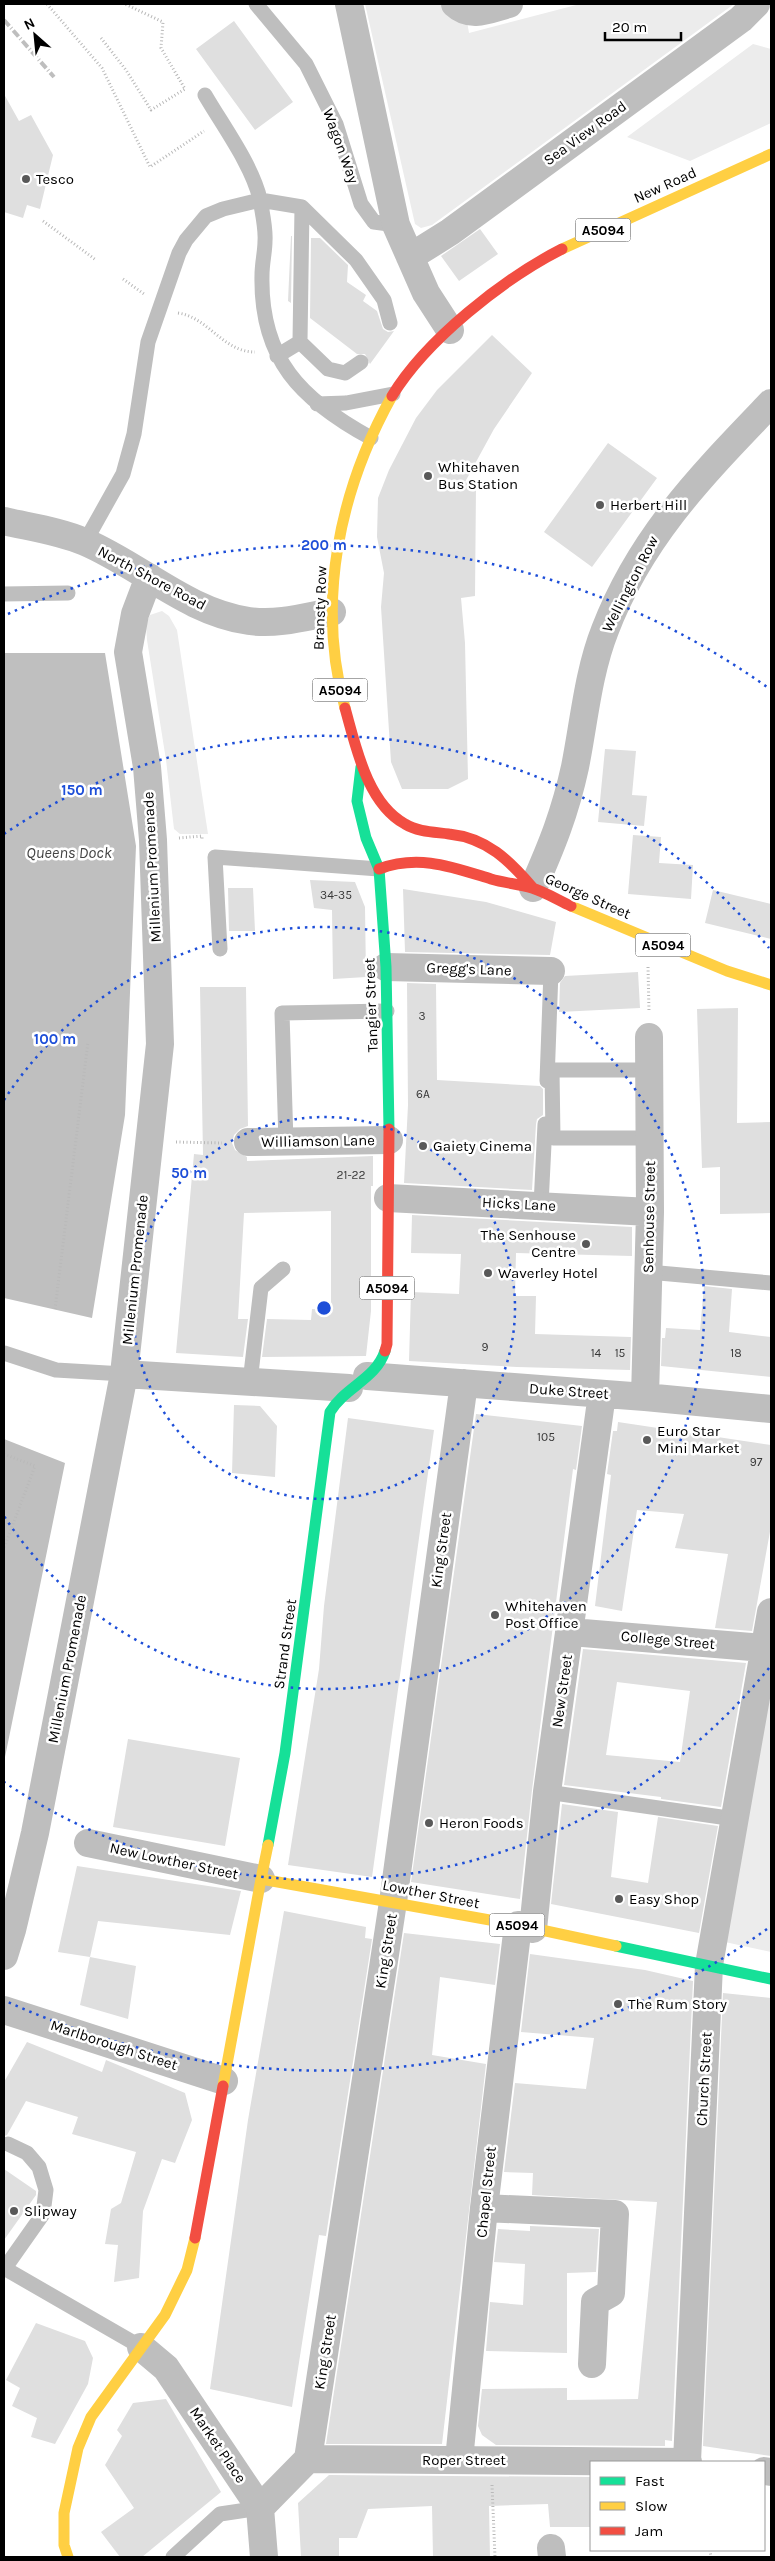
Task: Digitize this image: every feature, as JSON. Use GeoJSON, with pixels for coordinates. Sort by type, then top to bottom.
{"type":"FeatureCollection","features":[{"type":"Feature","properties":{"kind":"main road","name":"New Road"},"geometry":{"type":"LineString","coordinates":[[450,330],[474,306],[511,277],[539,259],[771,154]]}},
{"type":"Feature","properties":{"kind":"main road","name":"Bransty Row"},"geometry":{"type":"LineString","coordinates":[[361,767],[335,670],[332,612],[341,535],[358,466],[393,394],[411,370],[450,330]]}},
{"type":"Feature","properties":{"kind":"main road","name":"George Street"},"geometry":{"type":"LineString","coordinates":[[361,767],[400,830],[417,830],[473,838],[505,856],[533,888]]}},
{"type":"Feature","properties":{"kind":"main road","name":"Tangier Street"},"geometry":{"type":"LineString","coordinates":[[361,767],[357,801],[366,838],[379,869],[386,967],[389,1140]]}},
{"type":"Feature","properties":{"kind":"main road","name":"Tangier Street"},"geometry":{"type":"LineString","coordinates":[[379,869],[385,855]]}},
{"type":"Feature","properties":{"kind":"main road","name":"George Street"},"geometry":{"type":"LineString","coordinates":[[379,869],[398,862],[436,864],[468,870],[491,880],[533,888],[594,918],[727,971],[771,985]]}},
{"type":"Feature","properties":{"kind":"main road","name":"A5094"},"geometry":{"type":"LineString","coordinates":[[358,1382],[380,1364],[387,1344],[389,1140]]}},
{"type":"Feature","properties":{"kind":"main road","name":"Strand Street"},"geometry":{"type":"LineString","coordinates":[[68,2557],[64,2545],[64,2512],[78,2448],[91,2417],[165,2315],[187,2270],[285,1753],[330,1412],[337,1399],[358,1382]]}},
{"type":"Feature","properties":{"kind":"main road","name":"Lowther Street"},"geometry":{"type":"LineString","coordinates":[[261,1879],[525,1927],[771,1979]]}},
{"type":"Feature","properties":{"kind":"street"},"geometry":{"type":"LineString","coordinates":[[349,4],[396,225],[426,292],[450,330]]}},
{"type":"Feature","properties":{"kind":"street"},"geometry":{"type":"LineString","coordinates":[[455,4],[461,10],[473,13],[509,4]]}},
{"type":"Feature","properties":{"kind":"street"},"geometry":{"type":"LineString","coordinates":[[756,4],[771,10]]}},
{"type":"Feature","properties":{"kind":"street","name":"Sea View Road"},"geometry":{"type":"LineString","coordinates":[[410,257],[450,232],[709,43],[750,12],[756,4]]}},
{"type":"Feature","properties":{"kind":"street","name":"Wellington Row"},"geometry":{"type":"LineString","coordinates":[[533,888],[556,839],[567,804],[604,631],[621,596],[651,540],[682,497],[771,403]]}},
{"type":"Feature","properties":{"kind":"street","name":"North Shore Road"},"geometry":{"type":"LineString","coordinates":[[4,521],[85,542],[192,603],[216,612],[250,621],[280,621],[332,612]]}},
{"type":"Feature","properties":{"kind":"street","name":"Millenium Promenade"},"geometry":{"type":"LineString","coordinates":[[4,1956],[35,1833],[124,1374],[160,1044],[153,840],[147,767],[128,652],[135,614],[149,577]]}},
{"type":"Feature","properties":{"kind":"street","name":"Gregg's Lane"},"geometry":{"type":"LineString","coordinates":[[386,967],[551,971]]}},
{"type":"Feature","properties":{"kind":"street","name":"Senhouse Street"},"geometry":{"type":"LineString","coordinates":[[645,1397],[650,1212],[649,1038]]}},
{"type":"Feature","properties":{"kind":"street","name":"Williamson Lane"},"geometry":{"type":"LineString","coordinates":[[248,1142],[389,1140]]}},
{"type":"Feature","properties":{"kind":"street","name":"Hicks Lane"},"geometry":{"type":"LineString","coordinates":[[388,1198],[650,1212]]}},
{"type":"Feature","properties":{"kind":"street","name":"Duke Street"},"geometry":{"type":"LineString","coordinates":[[124,1374],[250,1382],[464,1383],[645,1397],[771,1410]]}},
{"type":"Feature","properties":{"kind":"street","name":"King Street"},"geometry":{"type":"LineString","coordinates":[[308,2459],[393,1902],[464,1383]]}},
{"type":"Feature","properties":{"kind":"street","name":"New Street"},"geometry":{"type":"LineString","coordinates":[[525,1927],[571,1632],[602,1394]]}},
{"type":"Feature","properties":{"kind":"street","name":"Church Street"},"geometry":{"type":"LineString","coordinates":[[688,2461],[709,1965],[771,1612]]}},
{"type":"Feature","properties":{"kind":"street","name":"College Street"},"geometry":{"type":"LineString","coordinates":[[571,1632],[764,1648]]}},
{"type":"Feature","properties":{"kind":"street","name":"New Lowther Street"},"geometry":{"type":"LineString","coordinates":[[88,1844],[261,1879]]}},
{"type":"Feature","properties":{"kind":"street","name":"Chapel Street"},"geometry":{"type":"LineString","coordinates":[[459,2460],[484,2208],[525,1927]]}},
{"type":"Feature","properties":{"kind":"street","name":"Marlborough Street"},"geometry":{"type":"LineString","coordinates":[[4,2010],[224,2081]]}},
{"type":"Feature","properties":{"kind":"street"},"geometry":{"type":"LineString","coordinates":[[484,2208],[615,2214],[612,2294],[595,2302],[592,2364]]}},
{"type":"Feature","properties":{"kind":"street","name":"Market Place"},"geometry":{"type":"LineString","coordinates":[[141,2347],[166,2368],[260,2508],[264,2557]]}},
{"type":"Feature","properties":{"kind":"street"},"geometry":{"type":"LineString","coordinates":[[260,2508],[308,2459]]}},
{"type":"Feature","properties":{"kind":"street","name":"Roper Street"},"geometry":{"type":"LineString","coordinates":[[308,2459],[590,2461]]}},
{"type":"Feature","properties":{"kind":"lane","name":"Wagon Way"},"geometry":{"type":"LineString","coordinates":[[256,4],[306,64],[336,124],[360,204],[374,222],[396,225]]}},
{"type":"Feature","properties":{"kind":"lane"},"geometry":{"type":"LineString","coordinates":[[205,95],[256,185],[266,239],[262,276],[266,319],[274,350],[298,385],[317,404],[342,422],[371,438]]}},
{"type":"Feature","properties":{"kind":"lane"},"geometry":{"type":"LineString","coordinates":[[85,542],[123,474],[134,434],[148,342],[179,253],[186,240],[206,216],[260,200],[302,207],[356,260],[384,300],[390,323]]}},
{"type":"Feature","properties":{"kind":"lane"},"geometry":{"type":"LineString","coordinates":[[302,207],[300,342],[328,369],[345,373],[362,362]]}},
{"type":"Feature","properties":{"kind":"lane"},"geometry":{"type":"LineString","coordinates":[[274,350],[300,342]]}},
{"type":"Feature","properties":{"kind":"lane"},"geometry":{"type":"LineString","coordinates":[[317,404],[346,403],[393,394]]}},
{"type":"Feature","properties":{"kind":"lane"},"geometry":{"type":"LineString","coordinates":[[4,594],[68,593]]}},
{"type":"Feature","properties":{"kind":"lane"},"geometry":{"type":"LineString","coordinates":[[220,949],[215,856],[379,869]]}},
{"type":"Feature","properties":{"kind":"lane"},"geometry":{"type":"LineString","coordinates":[[541,1205],[551,971]]}},
{"type":"Feature","properties":{"kind":"lane"},"geometry":{"type":"LineString","coordinates":[[286,1142],[282,1013],[387,1011]]}},
{"type":"Feature","properties":{"kind":"lane"},"geometry":{"type":"LineString","coordinates":[[649,1070],[552,1070],[554,1138],[649,1138]]}},
{"type":"Feature","properties":{"kind":"lane"},"geometry":{"type":"LineString","coordinates":[[250,1382],[261,1288],[283,1269]]}},
{"type":"Feature","properties":{"kind":"lane"},"geometry":{"type":"LineString","coordinates":[[648,1272],[771,1283]]}},
{"type":"Feature","properties":{"kind":"lane"},"geometry":{"type":"LineString","coordinates":[[4,1353],[56,1370],[124,1374]]}},
{"type":"Feature","properties":{"kind":"lane"},"geometry":{"type":"LineString","coordinates":[[547,1792],[734,1819]]}},
{"type":"Feature","properties":{"kind":"lane"},"geometry":{"type":"LineString","coordinates":[[8,2144],[27,2153],[40,2167],[46,2190],[43,2214],[7,2273],[141,2347]]}},
{"type":"Feature","properties":{"kind":"lane"},"geometry":{"type":"LineString","coordinates":[[173,2557],[220,2514],[260,2508]]}},
{"type":"Feature","properties":{"kind":"path"},"geometry":{"type":"LineString","coordinates":[[47,4],[102,68],[150,167],[207,130]]}},
{"type":"Feature","properties":{"kind":"path"},"geometry":{"type":"LineString","coordinates":[[100,38],[126,70],[151,110],[185,89],[161,48],[163,22],[125,4]]}},
{"type":"Feature","properties":{"kind":"path"},"geometry":{"type":"LineString","coordinates":[[42,221],[96,260]]}},
{"type":"Feature","properties":{"kind":"path"},"geometry":{"type":"LineString","coordinates":[[123,279],[150,299]]}},
{"type":"Feature","properties":{"kind":"path"},"geometry":{"type":"LineString","coordinates":[[170,312],[190,315],[227,344],[241,350],[254,353],[274,350]]}},
{"type":"Feature","properties":{"kind":"path"},"geometry":{"type":"LineString","coordinates":[[153,840],[202,836],[203,845]]}},
{"type":"Feature","properties":{"kind":"path"},"geometry":{"type":"LineString","coordinates":[[648,964],[649,1038]]}},
{"type":"Feature","properties":{"kind":"path"},"geometry":{"type":"LineString","coordinates":[[55,1309],[88,1042]]}},
{"type":"Feature","properties":{"kind":"path"},"geometry":{"type":"LineString","coordinates":[[4,1454],[35,1466],[4,1548]]}},
{"type":"Feature","properties":{"kind":"path"},"geometry":{"type":"LineString","coordinates":[[491,2460],[495,2557]]}},
{"type":"Feature","properties":{"kind":"shaded area"},"geometry":{"type":"Polygon","coordinates":[[[365,4],[444,4],[467,21],[469,33],[580,4],[734,4],[432,225],[421,228],[415,224],[365,4]]]}},
{"type":"Feature","properties":{"kind":"shaded area"},"geometry":{"type":"Polygon","coordinates":[[[753,44],[771,49],[771,123],[690,161],[627,137],[753,44]]]}},
{"type":"Feature","properties":{"kind":"shaded area"},"geometry":{"type":"Polygon","coordinates":[[[162,611],[169,616],[177,630],[208,834],[180,834],[174,829],[146,625],[150,615],[162,611]]]}},
{"type":"Feature","properties":{"kind":"shaded area"},"geometry":{"type":"Polygon","coordinates":[[[771,1682],[771,1952],[725,1942],[771,1682]]]}},
{"type":"Feature","properties":{"kind":"water","name":"Queens Dock"},"geometry":{"type":"Polygon","coordinates":[[[4,653],[105,653],[136,846],[125,1115],[92,1318],[4,1298],[4,653]]]}},
{"type":"Feature","properties":{"kind":"water"},"geometry":{"type":"Polygon","coordinates":[[[4,1439],[65,1463],[4,1762],[4,1439]]]}},
{"type":"Feature","properties":{"kind":"building"},"geometry":{"type":"Polygon","coordinates":[[[234,21],[293,102],[255,130],[196,49],[234,21]]]}},
{"type":"Feature","properties":{"kind":"building","name":"Tesco"},"geometry":{"type":"Polygon","coordinates":[[[4,94],[19,121],[31,115],[53,155],[40,209],[27,205],[23,218],[4,212],[4,94]]]}},
{"type":"Feature","properties":{"kind":"building"},"geometry":{"type":"Polygon","coordinates":[[[480,229],[498,254],[459,281],[441,256],[480,229]]]}},
{"type":"Feature","properties":{"kind":"building"},"geometry":{"type":"Polygon","coordinates":[[[292,236],[291,303],[288,301],[292,236]]]}},
{"type":"Feature","properties":{"kind":"building"},"geometry":{"type":"Polygon","coordinates":[[[311,238],[320,238],[348,265],[347,282],[366,295],[363,301],[377,311],[383,329],[388,332],[394,331],[370,364],[365,354],[357,354],[310,318],[311,238]]]}},
{"type":"Feature","properties":{"kind":"building","name":"Whitehaven Bus Station"},"geometry":{"type":"Polygon","coordinates":[[[492,335],[532,373],[494,429],[465,482],[476,486],[475,596],[461,598],[465,643],[468,779],[448,789],[402,789],[391,762],[381,607],[384,573],[377,537],[378,498],[389,470],[416,418],[437,390],[492,335]]]}},
{"type":"Feature","properties":{"kind":"building","name":"Herbert Hill"},"geometry":{"type":"Polygon","coordinates":[[[608,443],[657,478],[592,567],[544,532],[608,443]]]}},
{"type":"Feature","properties":{"kind":"building"},"geometry":{"type":"Polygon","coordinates":[[[605,749],[636,751],[632,795],[647,796],[644,826],[598,822],[605,749]]]}},
{"type":"Feature","properties":{"kind":"building"},"geometry":{"type":"Polygon","coordinates":[[[633,835],[661,837],[659,863],[693,865],[691,899],[628,894],[633,835]]]}},
{"type":"Feature","properties":{"kind":"building"},"geometry":{"type":"Polygon","coordinates":[[[310,880],[355,882],[365,907],[366,977],[333,979],[332,910],[314,908],[310,880]]]}},
{"type":"Feature","properties":{"kind":"building"},"geometry":{"type":"Polygon","coordinates":[[[228,888],[253,888],[255,931],[229,931],[228,888]]]}},
{"type":"Feature","properties":{"kind":"building"},"geometry":{"type":"Polygon","coordinates":[[[403,889],[486,902],[556,922],[550,955],[405,952],[403,889]]]}},
{"type":"Feature","properties":{"kind":"building"},"geometry":{"type":"Polygon","coordinates":[[[713,890],[771,904],[771,939],[705,923],[713,890]]]}},
{"type":"Feature","properties":{"kind":"building"},"geometry":{"type":"Polygon","coordinates":[[[638,972],[640,1008],[559,1012],[560,983],[565,976],[638,972]]]}},
{"type":"Feature","properties":{"kind":"building"},"geometry":{"type":"Polygon","coordinates":[[[407,983],[436,984],[437,1080],[540,1086],[543,1089],[543,1115],[537,1119],[536,1124],[532,1190],[404,1183],[408,1105],[407,983]]]}},
{"type":"Feature","properties":{"kind":"building"},"geometry":{"type":"Polygon","coordinates":[[[200,987],[246,987],[248,1126],[240,1129],[234,1135],[232,1143],[235,1150],[247,1157],[247,1161],[373,1156],[373,1186],[371,1186],[371,1311],[366,1356],[262,1357],[267,1319],[311,1320],[312,1309],[331,1310],[331,1211],[244,1213],[238,1319],[248,1319],[243,1357],[176,1353],[194,1154],[203,1155],[200,987]]]}},
{"type":"Feature","properties":{"kind":"building"},"geometry":{"type":"Polygon","coordinates":[[[738,1008],[737,1123],[771,1122],[771,1213],[720,1214],[720,1167],[702,1168],[697,1009],[738,1008]]]}},
{"type":"Feature","properties":{"kind":"building"},"geometry":{"type":"Polygon","coordinates":[[[412,1215],[632,1227],[632,1256],[516,1253],[515,1296],[536,1296],[535,1334],[631,1337],[630,1370],[517,1367],[409,1361],[411,1292],[459,1294],[461,1254],[411,1253],[412,1215]]]}},
{"type":"Feature","properties":{"kind":"building"},"geometry":{"type":"Polygon","coordinates":[[[704,1286],[732,1289],[729,1332],[771,1337],[771,1377],[661,1366],[662,1338],[665,1338],[666,1328],[700,1330],[704,1286]]]}},
{"type":"Feature","properties":{"kind":"building"},"geometry":{"type":"Polygon","coordinates":[[[234,1405],[260,1406],[277,1426],[275,1477],[232,1473],[234,1405]]]}},
{"type":"Feature","properties":{"kind":"building"},"geometry":{"type":"Polygon","coordinates":[[[476,1414],[582,1426],[576,1470],[573,1469],[520,1899],[411,1882],[476,1414]]]}},
{"type":"Feature","properties":{"kind":"building"},"geometry":{"type":"Polygon","coordinates":[[[348,1418],[434,1430],[372,1877],[288,1865],[319,1669],[324,1606],[348,1418]]]}},
{"type":"Feature","properties":{"kind":"building"},"geometry":{"type":"Polygon","coordinates":[[[618,1422],[771,1445],[771,1526],[752,1631],[715,1628],[728,1554],[675,1548],[684,1514],[637,1510],[622,1611],[595,1606],[611,1475],[607,1474],[613,1431],[617,1431],[618,1422]]]}},
{"type":"Feature","properties":{"kind":"building"},"geometry":{"type":"Polygon","coordinates":[[[583,1649],[746,1663],[721,1807],[661,1799],[661,1797],[564,1785],[583,1649]],[[617,1682],[606,1755],[680,1762],[690,1691],[617,1682]]]}},
{"type":"Feature","properties":{"kind":"building"},"geometry":{"type":"Polygon","coordinates":[[[128,1739],[240,1758],[225,1846],[113,1827],[128,1739]]]}},
{"type":"Feature","properties":{"kind":"building"},"geometry":{"type":"Polygon","coordinates":[[[562,1804],[618,1812],[611,1877],[648,1883],[658,1817],[718,1826],[699,1933],[551,1904],[562,1804]]]}},
{"type":"Feature","properties":{"kind":"building"},"geometry":{"type":"Polygon","coordinates":[[[77,1866],[241,1891],[230,1935],[98,1921],[90,1957],[58,1952],[77,1866]]]}},
{"type":"Feature","properties":{"kind":"building"},"geometry":{"type":"Polygon","coordinates":[[[284,1911],[366,1927],[365,1938],[372,1939],[326,2236],[319,2235],[292,2407],[210,2389],[248,2120],[284,1911]]]}},
{"type":"Feature","properties":{"kind":"building"},"geometry":{"type":"Polygon","coordinates":[[[404,1933],[500,1944],[495,1985],[440,1977],[432,2055],[486,2064],[442,2444],[326,2444],[404,1933]]]}},
{"type":"Feature","properties":{"kind":"building"},"geometry":{"type":"Polygon","coordinates":[[[530,1954],[645,1970],[693,1981],[672,2441],[665,2440],[665,2446],[496,2445],[482,2435],[478,2426],[482,2389],[567,2388],[567,2400],[638,2399],[657,2202],[532,2195],[533,2173],[504,2172],[515,2083],[586,2089],[594,2038],[521,2032],[530,1954]]]}},
{"type":"Feature","properties":{"kind":"building"},"geometry":{"type":"Polygon","coordinates":[[[90,1957],[136,1966],[128,2019],[80,2005],[90,1957]]]}},
{"type":"Feature","properties":{"kind":"building"},"geometry":{"type":"Polygon","coordinates":[[[723,1993],[771,1998],[771,2456],[703,2446],[723,1993]]]}},
{"type":"Feature","properties":{"kind":"building"},"geometry":{"type":"Polygon","coordinates":[[[27,2042],[102,2072],[106,2060],[185,2093],[192,2120],[175,2163],[162,2159],[143,2211],[139,2278],[114,2282],[118,2245],[105,2244],[111,2209],[121,2203],[136,2152],[72,2134],[78,2117],[26,2101],[7,2135],[4,2136],[4,2082],[27,2042]]]}},
{"type":"Feature","properties":{"kind":"building","name":"Slipway"},"geometry":{"type":"Polygon","coordinates":[[[4,2169],[36,2191],[36,2195],[4,2240],[4,2169]]]}},
{"type":"Feature","properties":{"kind":"building"},"geometry":{"type":"Polygon","coordinates":[[[530,2226],[599,2229],[596,2272],[567,2273],[567,2353],[486,2351],[490,2302],[523,2305],[525,2264],[494,2262],[498,2229],[530,2231],[530,2226]]]}},
{"type":"Feature","properties":{"kind":"building"},"geometry":{"type":"Polygon","coordinates":[[[36,2323],[85,2341],[93,2358],[88,2384],[55,2444],[31,2437],[37,2418],[12,2406],[20,2388],[6,2380],[36,2323]]]}},
{"type":"Feature","properties":{"kind":"building"},"geometry":{"type":"Polygon","coordinates":[[[166,2399],[221,2492],[142,2557],[120,2557],[101,2532],[134,2508],[105,2465],[122,2436],[117,2430],[133,2403],[166,2399]]]}},
{"type":"Feature","properties":{"kind":"building"},"geometry":{"type":"Polygon","coordinates":[[[329,2475],[590,2477],[590,2527],[550,2527],[548,2504],[489,2506],[490,2557],[433,2557],[432,2506],[368,2509],[357,2538],[339,2538],[339,2557],[301,2557],[298,2503],[329,2475]]]}},
{"type":"Feature","properties":{"kind":"railway"},"geometry":{"type":"LineString","coordinates":[[4,20],[54,77]]}},
{"type":"Feature","properties":{"kind":"traffic: fast"},"geometry":{"type":"LineString","coordinates":[[361,767],[357,801],[366,838],[379,869],[386,967],[389,1129]]}},
{"type":"Feature","properties":{"kind":"traffic: fast"},"geometry":{"type":"LineString","coordinates":[[268,1845],[285,1753],[330,1412],[336,1403],[375,1369],[385,1351]]}},
{"type":"Feature","properties":{"kind":"traffic: fast"},"geometry":{"type":"LineString","coordinates":[[616,1946],[771,1979]]}},
{"type":"Feature","properties":{"kind":"traffic: slow"},"geometry":{"type":"LineString","coordinates":[[562,249],[771,154]]}},
{"type":"Feature","properties":{"kind":"traffic: slow"},"geometry":{"type":"LineString","coordinates":[[345,708],[337,668],[333,628],[333,588],[338,548],[346,509],[358,470],[392,396]]}},
{"type":"Feature","properties":{"kind":"traffic: slow"},"geometry":{"type":"LineString","coordinates":[[571,906],[727,971],[771,985]]}},
{"type":"Feature","properties":{"kind":"traffic: slow"},"geometry":{"type":"LineString","coordinates":[[268,1845],[261,1879],[518,1925],[616,1946]]}},
{"type":"Feature","properties":{"kind":"traffic: slow"},"geometry":{"type":"LineString","coordinates":[[223,2086],[261,1879]]}},
{"type":"Feature","properties":{"kind":"traffic: slow"},"geometry":{"type":"LineString","coordinates":[[68,2557],[64,2545],[64,2513],[78,2448],[91,2417],[165,2315],[187,2270],[195,2238]]}},
{"type":"Feature","properties":{"kind":"traffic: jam"},"geometry":{"type":"LineString","coordinates":[[392,396],[425,354],[468,313],[515,277],[562,249]]}},
{"type":"Feature","properties":{"kind":"traffic: jam"},"geometry":{"type":"LineString","coordinates":[[345,708],[365,773],[372,788],[392,815],[415,829],[463,836],[486,845],[515,868],[533,888]]}},
{"type":"Feature","properties":{"kind":"traffic: jam"},"geometry":{"type":"LineString","coordinates":[[379,869],[408,863],[422,862],[435,864],[532,888],[571,906]]}},
{"type":"Feature","properties":{"kind":"traffic: jam"},"geometry":{"type":"LineString","coordinates":[[385,1351],[387,1344],[389,1129]]}},
{"type":"Feature","properties":{"kind":"traffic: jam"},"geometry":{"type":"LineString","coordinates":[[195,2238],[223,2086]]}},
{"type":"Feature","properties":{"kind":"place","name":"Tesco"},"geometry":{"type":"Point","coordinates":[26,179]}},
{"type":"Feature","properties":{"kind":"place","name":"Whitehaven Bus Station"},"geometry":{"type":"Point","coordinates":[428,476]}},
{"type":"Feature","properties":{"kind":"place","name":"Herbert Hill"},"geometry":{"type":"Point","coordinates":[600,505]}},
{"type":"Feature","properties":{"kind":"place","name":"Gaiety Cinema"},"geometry":{"type":"Point","coordinates":[423,1146]}},
{"type":"Feature","properties":{"kind":"place","name":"The Senhouse Centre"},"geometry":{"type":"Point","coordinates":[586,1244]}},
{"type":"Feature","properties":{"kind":"place","name":"Waverley Hotel"},"geometry":{"type":"Point","coordinates":[488,1273]}},
{"type":"Feature","properties":{"kind":"place","name":"Euro Star Mini Market"},"geometry":{"type":"Point","coordinates":[647,1440]}},
{"type":"Feature","properties":{"kind":"place","name":"Whitehaven Post Office"},"geometry":{"type":"Point","coordinates":[495,1615]}},
{"type":"Feature","properties":{"kind":"place","name":"Heron Foods"},"geometry":{"type":"Point","coordinates":[429,1823]}},
{"type":"Feature","properties":{"kind":"place","name":"Easy Shop"},"geometry":{"type":"Point","coordinates":[619,1899]}},
{"type":"Feature","properties":{"kind":"place","name":"The Rum Story"},"geometry":{"type":"Point","coordinates":[618,2004]}},
{"type":"Feature","properties":{"kind":"place","name":"Slipway"},"geometry":{"type":"Point","coordinates":[14,2211]}}]}
